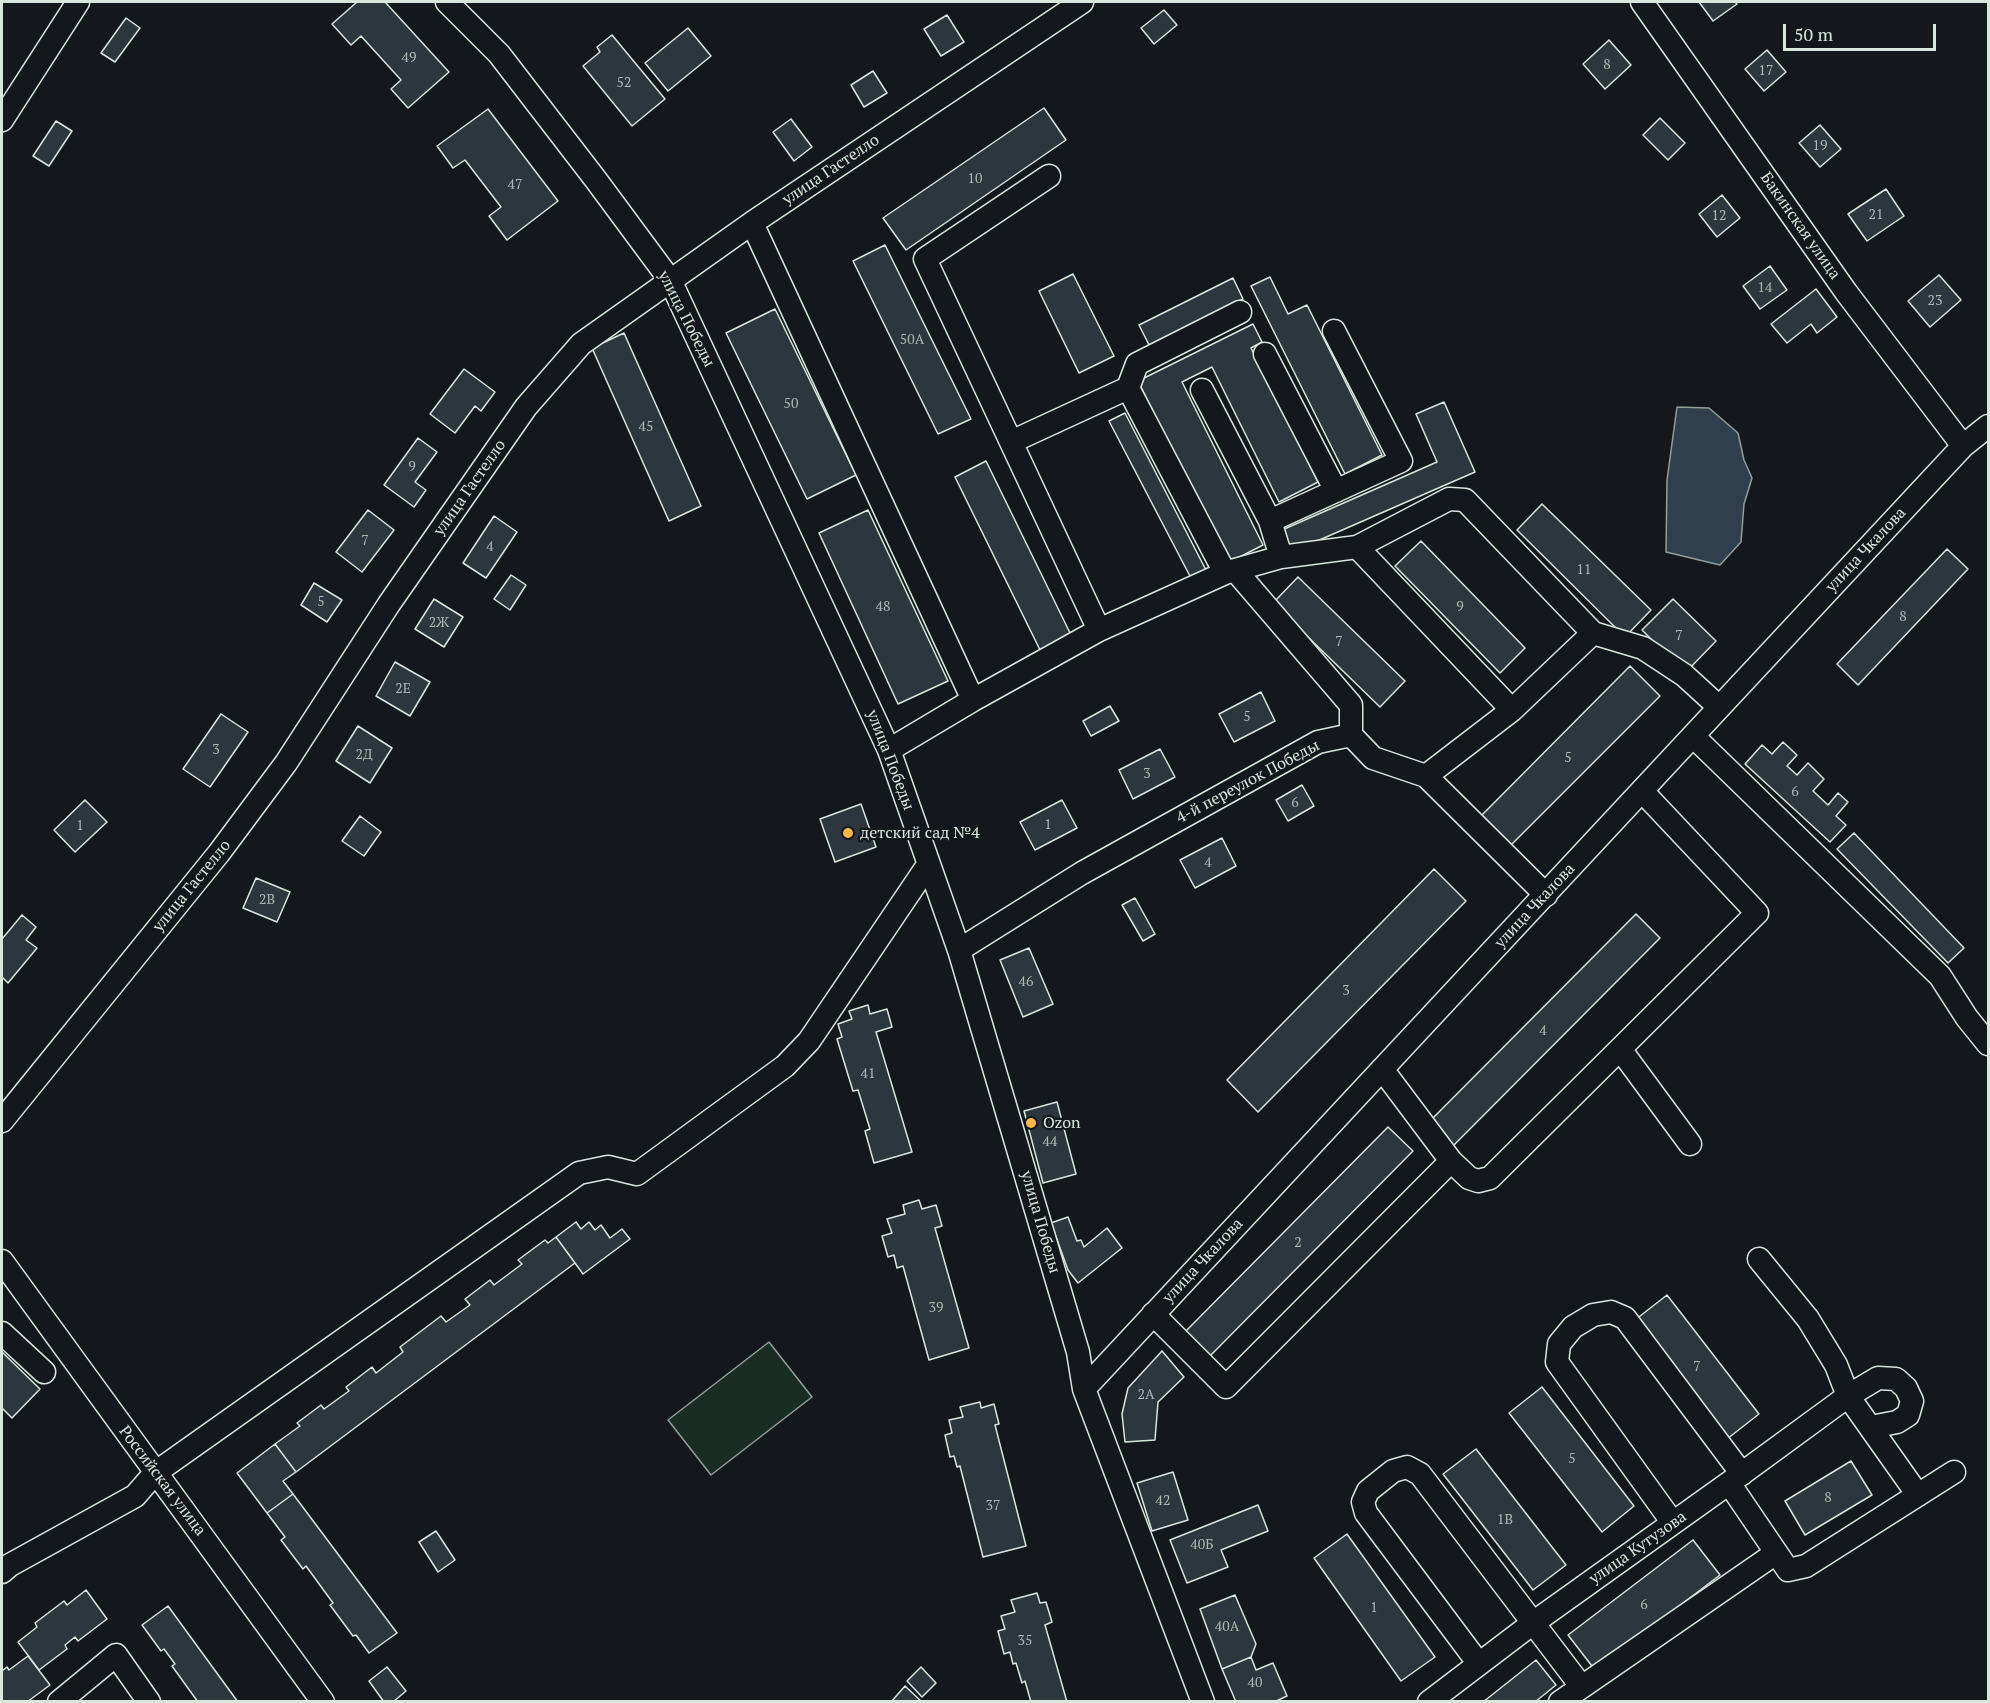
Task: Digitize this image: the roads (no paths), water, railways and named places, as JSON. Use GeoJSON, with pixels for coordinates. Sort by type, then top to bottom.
{"type":"FeatureCollection","features":[{"type":"Feature","properties":{"kind":"street"},"geometry":{"type":"LineString","coordinates":[[2,120],[78,2]]}},
{"type":"Feature","properties":{"kind":"street","name":"улица Победы"},"geometry":{"type":"LineString","coordinates":[[447,2],[499,54],[670,280],[889,750],[959,950],[1078,1352],[1084,1389],[1203,1701]]}},
{"type":"Feature","properties":{"kind":"street","name":"улица Гастелло"},"geometry":{"type":"LineString","coordinates":[[2,1121],[219,853],[286,763],[389,604],[526,406],[581,344],[752,223],[1082,2]]}},
{"type":"Feature","properties":{"kind":"street","name":"Бакинская улица"},"geometry":{"type":"LineString","coordinates":[[1642,2],[1846,292],[1963,446]]}},
{"type":"Feature","properties":{"kind":"street"},"geometry":{"type":"LineString","coordinates":[[1049,176],[925,259],[1099,630]]}},
{"type":"Feature","properties":{"kind":"street"},"geometry":{"type":"LineString","coordinates":[[752,223],[973,700]]}},
{"type":"Feature","properties":{"kind":"street"},"geometry":{"type":"LineString","coordinates":[[1011,442],[1128,388],[1137,364],[1240,312]]}},
{"type":"Feature","properties":{"kind":"street"},"geometry":{"type":"LineString","coordinates":[[1270,521],[1401,461],[1334,331]]}},
{"type":"Feature","properties":{"kind":"street"},"geometry":{"type":"LineString","coordinates":[[1265,354],[1336,491]]}},
{"type":"Feature","properties":{"kind":"street"},"geometry":{"type":"LineString","coordinates":[[1128,388],[1230,571],[1351,705],[1351,735],[1373,758],[1426,776],[1545,895]]}},
{"type":"Feature","properties":{"kind":"street"},"geometry":{"type":"LineString","coordinates":[[1202,390],[1270,521],[1281,557]]}},
{"type":"Feature","properties":{"kind":"street","name":"улица Чкалова"},"geometry":{"type":"LineString","coordinates":[[1084,1389],[1963,446],[1989,426]]}},
{"type":"Feature","properties":{"kind":"street"},"geometry":{"type":"LineString","coordinates":[[889,750],[1099,630],[1230,571],[1281,557],[1357,547],[1449,499],[1465,500],[1593,633],[1643,648],[1684,675],[1719,707]]}},
{"type":"Feature","properties":{"kind":"street"},"geometry":{"type":"LineString","coordinates":[[1357,547],[1512,711]]}},
{"type":"Feature","properties":{"kind":"street"},"geometry":{"type":"LineString","coordinates":[[1426,776],[1512,711],[1593,633]]}},
{"type":"Feature","properties":{"kind":"street","name":"4-й переулок Победы"},"geometry":{"type":"LineString","coordinates":[[959,950],[1082,873],[1318,742],[1351,735]]}},
{"type":"Feature","properties":{"kind":"street"},"geometry":{"type":"LineString","coordinates":[[1693,736],[1940,976],[1967,1018],[1988,1044]]}},
{"type":"Feature","properties":{"kind":"street"},"geometry":{"type":"LineString","coordinates":[[1382,1069],[1451,1161],[1470,1178],[1478,1181],[1490,1179],[1757,913],[1642,791]]}},
{"type":"Feature","properties":{"kind":"street"},"geometry":{"type":"LineString","coordinates":[[2,1572],[10,1565],[135,1496],[155,1473],[579,1173],[608,1167],[637,1174],[785,1066],[809,1041],[928,865]]}},
{"type":"Feature","properties":{"kind":"street"},"geometry":{"type":"LineString","coordinates":[[1620,1049],[1690,1144]]}},
{"type":"Feature","properties":{"kind":"street"},"geometry":{"type":"LineString","coordinates":[[1153,1314],[1226,1387],[1451,1161]]}},
{"type":"Feature","properties":{"kind":"street"},"geometry":{"type":"LineString","coordinates":[[1759,1259],[1808,1319],[1836,1365],[1848,1396],[1918,1495]]}},
{"type":"Feature","properties":{"kind":"street","name":"Российская улица"},"geometry":{"type":"LineString","coordinates":[[2,1261],[323,1701]]}},
{"type":"Feature","properties":{"kind":"street"},"geometry":{"type":"LineString","coordinates":[[1673,1523],[1557,1362],[1559,1344],[1573,1327],[1593,1315],[1611,1312],[1625,1318],[1736,1479],[1776,1553],[1788,1570],[1806,1566],[1954,1472]]}},
{"type":"Feature","properties":{"kind":"street"},"geometry":{"type":"LineString","coordinates":[[2,1333],[44,1372]]}},
{"type":"Feature","properties":{"kind":"street"},"geometry":{"type":"LineString","coordinates":[[1848,1396],[1878,1378],[1896,1379],[1906,1388],[1912,1401],[1908,1415],[1898,1422],[1871,1427]]}},
{"type":"Feature","properties":{"kind":"street","name":"улица Кутузова"},"geometry":{"type":"LineString","coordinates":[[1429,1701],[1533,1623],[1736,1479],[1848,1396]]}},
{"type":"Feature","properties":{"kind":"street"},"geometry":{"type":"LineString","coordinates":[[1479,1664],[1366,1513],[1363,1502],[1368,1491],[1393,1471],[1407,1467],[1420,1474],[1581,1686]]}},
{"type":"Feature","properties":{"kind":"street"},"geometry":{"type":"LineString","coordinates":[[1560,1701],[1776,1553]]}},
{"type":"Feature","properties":{"kind":"street"},"geometry":{"type":"LineString","coordinates":[[58,1701],[116,1655],[149,1701]]}},
{"type":"Feature","properties":{"kind":"water"},"geometry":{"type":"Polygon","coordinates":[[[1677,407],[1709,408],[1738,433],[1744,460],[1752,478],[1744,504],[1741,542],[1720,565],[1666,552],[1667,480],[1677,407]]]}},
{"type":"Feature","properties":{"kind":"place","name":"детский сад №4"},"geometry":{"type":"Point","coordinates":[848,833]}},
{"type":"Feature","properties":{"kind":"place","name":"Ozon"},"geometry":{"type":"Point","coordinates":[1031,1123]}}]}
